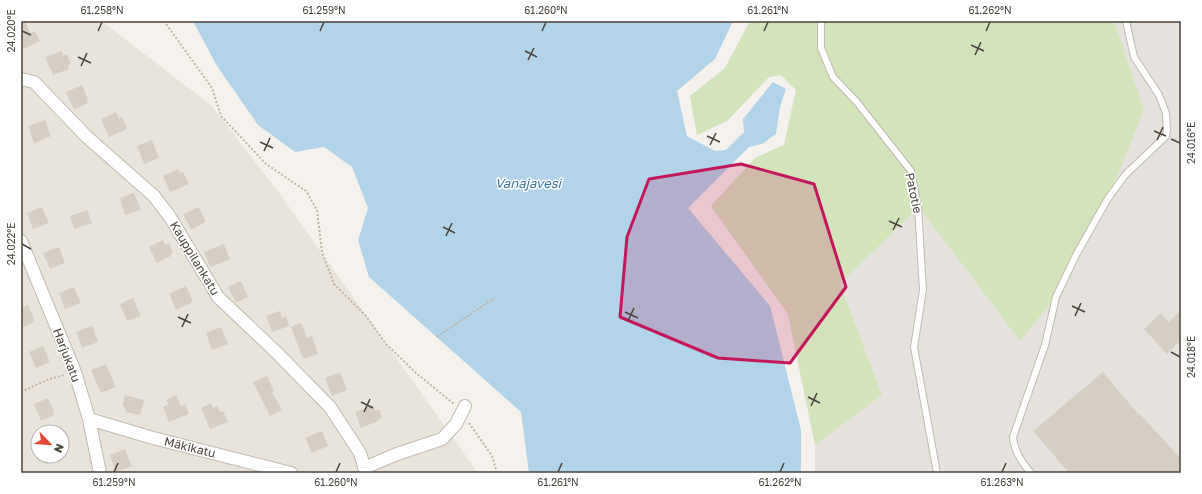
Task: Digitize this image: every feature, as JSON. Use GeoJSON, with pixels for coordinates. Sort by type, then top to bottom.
{"type":"FeatureCollection","features":[{"type":"Feature","properties":{"kind":"street","name":"Kauppilankatu"},"geometry":{"type":"LineString","coordinates":[[21,78],[34,82],[88,137],[154,196],[170,217],[218,297],[275,351],[330,407],[360,453],[365,470]]}},
{"type":"Feature","properties":{"kind":"street","name":"Harjukatu"},"geometry":{"type":"LineString","coordinates":[[21,241],[75,372],[89,419],[100,473]]}},
{"type":"Feature","properties":{"kind":"street"},"geometry":{"type":"LineString","coordinates":[[365,470],[397,454],[442,439],[456,424],[463,410]]}},
{"type":"Feature","properties":{"kind":"street","name":"Mäkikatu"},"geometry":{"type":"LineString","coordinates":[[89,419],[153,438],[291,473]]}},
{"type":"Feature","properties":{"kind":"lane","name":"Patotie"},"geometry":{"type":"LineString","coordinates":[[821,21],[821,48],[833,77],[856,101],[911,171],[918,207],[923,290],[914,347],[937,473]]}},
{"type":"Feature","properties":{"kind":"lane"},"geometry":{"type":"LineString","coordinates":[[1031,473],[1023,463],[1013,445],[1013,438],[1046,344],[1056,297],[1076,255],[1107,200],[1125,175],[1166,136],[1168,130],[1166,113],[1159,95],[1134,57],[1126,21]]}},
{"type":"Feature","properties":{"kind":"path"},"geometry":{"type":"LineString","coordinates":[[164,21],[212,88],[221,116],[266,164],[306,191],[317,210],[322,252],[334,284],[366,316],[386,344],[417,374],[463,410],[492,456],[497,473]]}},
{"type":"Feature","properties":{"kind":"path"},"geometry":{"type":"LineString","coordinates":[[437,337],[494,298]]}},
{"type":"Feature","properties":{"kind":"path"},"geometry":{"type":"LineString","coordinates":[[21,392],[49,379],[75,372]]}},
{"type":"Feature","properties":{"kind":"highlighted area"},"geometry":{"type":"Polygon","coordinates":[[[741,164],[814,184],[846,287],[790,363],[718,358],[620,317],[627,237],[649,179],[741,164]]]}},
{"type":"Feature","properties":{"kind":"shaded area"},"geometry":{"type":"Polygon","coordinates":[[[21,21],[101,21],[211,105],[277,190],[478,473],[21,473],[21,21]]]}},
{"type":"Feature","properties":{"kind":"shaded area"},"geometry":{"type":"Polygon","coordinates":[[[750,21],[1181,21],[1181,473],[815,473],[815,445],[788,314],[711,206],[755,158],[784,145],[796,90],[781,75],[769,77],[727,121],[697,135],[690,96],[725,68],[750,21]]]}},
{"type":"Feature","properties":{"kind":"green space"},"geometry":{"type":"Polygon","coordinates":[[[750,21],[1114,21],[1144,110],[1107,200],[1056,297],[1020,341],[919,207],[840,284],[882,395],[815,445],[788,314],[711,206],[755,158],[784,145],[796,90],[781,75],[769,77],[727,121],[697,135],[690,96],[725,68],[750,21]]]}},
{"type":"Feature","properties":{"kind":"water","name":"Vanajavesi"},"geometry":{"type":"Polygon","coordinates":[[[193,21],[733,21],[715,59],[677,91],[687,136],[715,151],[726,150],[744,132],[743,119],[773,82],[786,89],[780,107],[776,134],[762,144],[749,147],[688,208],[770,306],[801,430],[801,473],[529,473],[521,412],[369,277],[358,240],[368,208],[352,167],[324,147],[295,152],[258,125],[217,66],[193,21]]]}},
{"type":"Feature","properties":{"kind":"building"},"geometry":{"type":"Polygon","coordinates":[[[21,21],[25,21],[30,33],[35,31],[40,41],[21,50],[21,21]]]}},
{"type":"Feature","properties":{"kind":"building"},"geometry":{"type":"Polygon","coordinates":[[[62,51],[63,56],[67,54],[71,64],[68,65],[69,69],[53,75],[45,57],[62,51]]]}},
{"type":"Feature","properties":{"kind":"building"},"geometry":{"type":"Polygon","coordinates":[[[82,85],[88,103],[74,110],[66,92],[82,85]]]}},
{"type":"Feature","properties":{"kind":"building"},"geometry":{"type":"Polygon","coordinates":[[[116,112],[119,119],[122,117],[127,129],[109,137],[101,119],[116,112]]]}},
{"type":"Feature","properties":{"kind":"building"},"geometry":{"type":"Polygon","coordinates":[[[45,120],[51,136],[34,143],[28,126],[45,120]]]}},
{"type":"Feature","properties":{"kind":"building"},"geometry":{"type":"Polygon","coordinates":[[[152,140],[159,158],[144,164],[137,146],[152,140]]]}},
{"type":"Feature","properties":{"kind":"building"},"geometry":{"type":"Polygon","coordinates":[[[178,169],[180,173],[183,172],[189,184],[170,192],[163,176],[178,169]]]}},
{"type":"Feature","properties":{"kind":"building"},"geometry":{"type":"Polygon","coordinates":[[[134,193],[141,210],[125,215],[120,198],[134,193]]]}},
{"type":"Feature","properties":{"kind":"building"},"geometry":{"type":"Polygon","coordinates":[[[42,207],[49,223],[33,229],[27,213],[42,207]]]}},
{"type":"Feature","properties":{"kind":"building"},"geometry":{"type":"Polygon","coordinates":[[[199,207],[206,222],[191,230],[183,214],[199,207]]]}},
{"type":"Feature","properties":{"kind":"building"},"geometry":{"type":"Polygon","coordinates":[[[87,210],[92,223],[74,229],[70,216],[87,210]]]}},
{"type":"Feature","properties":{"kind":"building"},"geometry":{"type":"Polygon","coordinates":[[[163,240],[165,245],[169,243],[173,253],[170,254],[171,256],[157,263],[149,247],[163,240]]]}},
{"type":"Feature","properties":{"kind":"building"},"geometry":{"type":"Polygon","coordinates":[[[224,244],[230,259],[210,267],[204,252],[224,244]]]}},
{"type":"Feature","properties":{"kind":"building"},"geometry":{"type":"Polygon","coordinates":[[[59,247],[65,263],[50,269],[43,253],[59,247]]]}},
{"type":"Feature","properties":{"kind":"building"},"geometry":{"type":"Polygon","coordinates":[[[241,281],[248,297],[236,303],[228,287],[241,281]]]}},
{"type":"Feature","properties":{"kind":"building"},"geometry":{"type":"Polygon","coordinates":[[[186,286],[193,302],[176,310],[169,294],[186,286]]]}},
{"type":"Feature","properties":{"kind":"building"},"geometry":{"type":"Polygon","coordinates":[[[74,287],[81,303],[65,309],[59,293],[74,287]]]}},
{"type":"Feature","properties":{"kind":"building"},"geometry":{"type":"Polygon","coordinates":[[[133,298],[141,316],[127,321],[120,304],[133,298]]]}},
{"type":"Feature","properties":{"kind":"building"},"geometry":{"type":"Polygon","coordinates":[[[28,305],[34,322],[21,328],[21,308],[28,305]]]}},
{"type":"Feature","properties":{"kind":"building"},"geometry":{"type":"Polygon","coordinates":[[[1181,310],[1181,340],[1167,354],[1144,329],[1161,313],[1169,322],[1181,310]]]}},
{"type":"Feature","properties":{"kind":"building"},"geometry":{"type":"Polygon","coordinates":[[[280,311],[282,318],[286,316],[289,326],[272,332],[266,316],[280,311]]]}},
{"type":"Feature","properties":{"kind":"building"},"geometry":{"type":"Polygon","coordinates":[[[301,323],[307,338],[312,336],[318,354],[303,359],[291,327],[301,323]]]}},
{"type":"Feature","properties":{"kind":"building"},"geometry":{"type":"Polygon","coordinates":[[[92,326],[98,342],[82,348],[76,332],[92,326]]]}},
{"type":"Feature","properties":{"kind":"building"},"geometry":{"type":"Polygon","coordinates":[[[221,327],[228,344],[212,350],[206,333],[221,327]]]}},
{"type":"Feature","properties":{"kind":"building"},"geometry":{"type":"Polygon","coordinates":[[[43,346],[50,362],[36,368],[29,352],[43,346]]]}},
{"type":"Feature","properties":{"kind":"building"},"geometry":{"type":"Polygon","coordinates":[[[106,364],[116,387],[101,393],[91,370],[106,364]]]}},
{"type":"Feature","properties":{"kind":"building"},"geometry":{"type":"Polygon","coordinates":[[[340,372],[347,390],[332,396],[325,378],[340,372]]]}},
{"type":"Feature","properties":{"kind":"building"},"geometry":{"type":"Polygon","coordinates":[[[1103,372],[1139,415],[1140,414],[1181,459],[1181,473],[1069,473],[1033,431],[1103,372]]]}},
{"type":"Feature","properties":{"kind":"building"},"geometry":{"type":"Polygon","coordinates":[[[267,376],[274,392],[272,392],[282,410],[270,416],[253,382],[267,376]]]}},
{"type":"Feature","properties":{"kind":"building"},"geometry":{"type":"Polygon","coordinates":[[[125,395],[144,400],[140,415],[125,412],[126,409],[122,406],[125,395]]]}},
{"type":"Feature","properties":{"kind":"building"},"geometry":{"type":"Polygon","coordinates":[[[176,395],[181,406],[185,404],[189,414],[169,422],[163,407],[169,404],[166,400],[176,395]]]}},
{"type":"Feature","properties":{"kind":"building"},"geometry":{"type":"Polygon","coordinates":[[[48,398],[54,415],[41,421],[34,404],[48,398]]]}},
{"type":"Feature","properties":{"kind":"building"},"geometry":{"type":"Polygon","coordinates":[[[211,403],[213,408],[217,406],[220,412],[223,411],[228,422],[210,429],[201,408],[211,403]]]}},
{"type":"Feature","properties":{"kind":"building"},"geometry":{"type":"Polygon","coordinates":[[[373,405],[375,411],[379,409],[382,418],[361,428],[355,412],[373,405]]]}},
{"type":"Feature","properties":{"kind":"building"},"geometry":{"type":"Polygon","coordinates":[[[322,431],[328,446],[312,453],[305,438],[322,431]]]}},
{"type":"Feature","properties":{"kind":"building"},"geometry":{"type":"Polygon","coordinates":[[[125,449],[132,466],[116,472],[110,455],[125,449]]]}}]}
